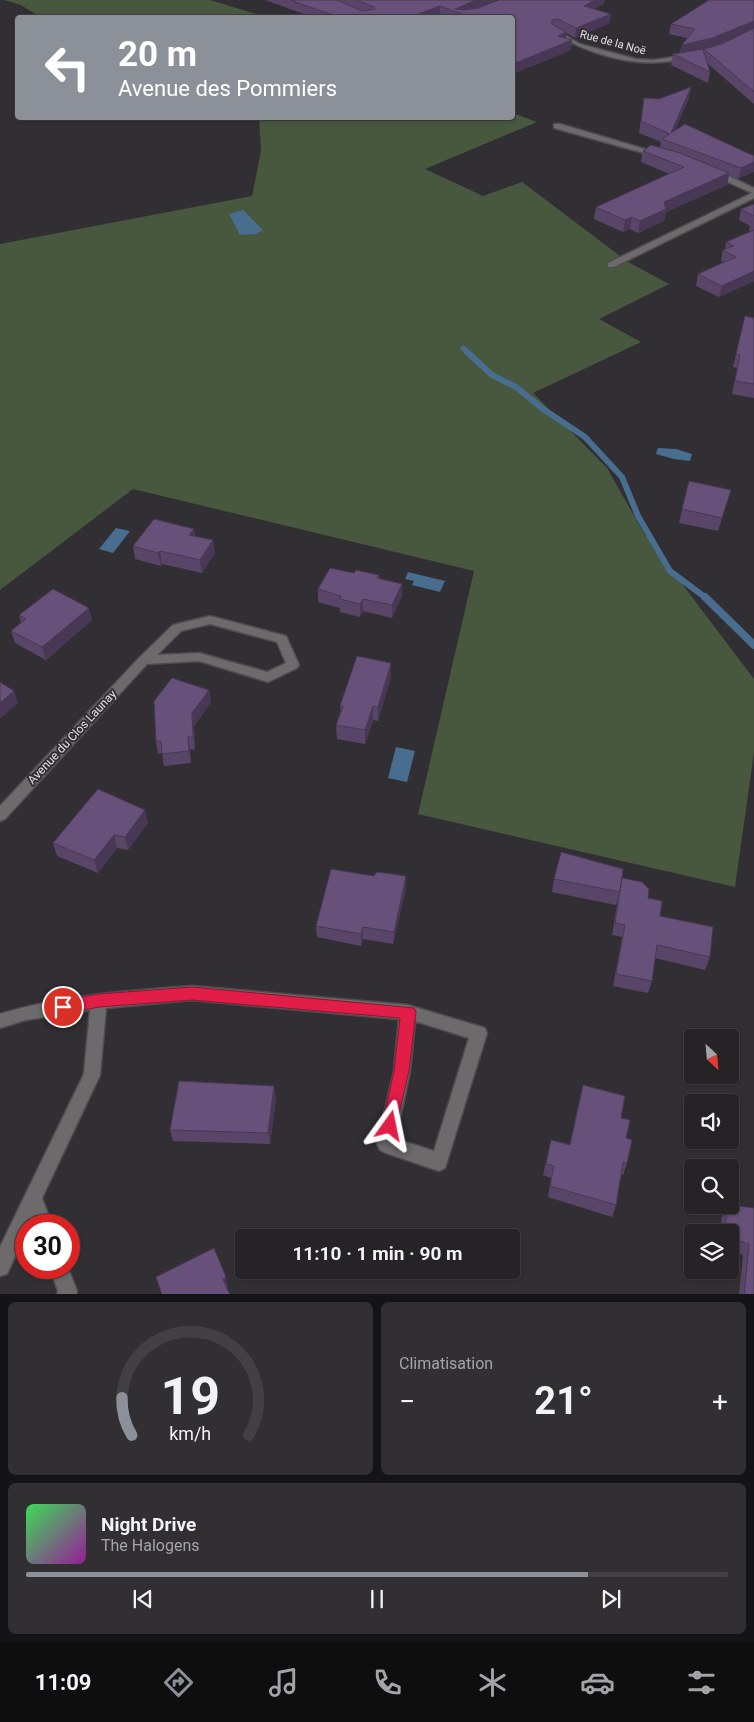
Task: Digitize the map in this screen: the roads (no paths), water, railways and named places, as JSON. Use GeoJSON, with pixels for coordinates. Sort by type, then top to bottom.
{"type":"FeatureCollection","features":[{"type":"Feature","properties":{"kind":"street","name":"Rue de la Noë"},"geometry":{"type":"LineString","coordinates":[[554,31],[578,45],[636,61],[653,62],[699,55]]}},
{"type":"Feature","properties":{"kind":"street"},"geometry":{"type":"LineString","coordinates":[[557,126],[670,158]]}},
{"type":"Feature","properties":{"kind":"street"},"geometry":{"type":"LineString","coordinates":[[707,170],[754,191]]}},
{"type":"Feature","properties":{"kind":"street"},"geometry":{"type":"LineString","coordinates":[[611,265],[754,195]]}},
{"type":"Feature","properties":{"kind":"street","name":"Avenue du Clos Launay"},"geometry":{"type":"LineString","coordinates":[[0,815],[144,660],[177,628],[210,620],[282,639],[293,665],[268,677],[199,657],[144,660]]}},
{"type":"Feature","properties":{"kind":"street"},"geometry":{"type":"LineString","coordinates":[[0,1022],[26,1013],[99,1001],[192,993],[408,1012],[479,1033],[438,1162],[386,1144],[402,1071],[408,1012]]}},
{"type":"Feature","properties":{"kind":"street"},"geometry":{"type":"LineString","coordinates":[[0,1267],[92,1076],[99,1001]]}},
{"type":"Feature","properties":{"kind":"street"},"geometry":{"type":"LineString","coordinates":[[34,1199],[39,1214]]}},
{"type":"Feature","properties":{"kind":"street"},"geometry":{"type":"LineString","coordinates":[[63,1279],[68,1291],[66,1294]]}},
{"type":"Feature","properties":{"kind":"water"},"geometry":{"type":"Polygon","coordinates":[[[243,210],[263,230],[256,234],[240,235],[229,214],[243,210]]]}},
{"type":"Feature","properties":{"kind":"water"},"geometry":{"type":"Polygon","coordinates":[[[658,448],[676,449],[692,454],[690,461],[656,454],[658,448]]]}},
{"type":"Feature","properties":{"kind":"water"},"geometry":{"type":"Polygon","coordinates":[[[116,528],[130,531],[113,553],[99,549],[116,528]]]}},
{"type":"Feature","properties":{"kind":"water"},"geometry":{"type":"Polygon","coordinates":[[[408,572],[445,581],[440,592],[412,585],[414,581],[405,579],[408,572]]]}},
{"type":"Feature","properties":{"kind":"water"},"geometry":{"type":"Polygon","coordinates":[[[396,747],[415,751],[407,782],[388,778],[396,747]]]}},
{"type":"Feature","properties":{"kind":"waterway"},"geometry":{"type":"LineString","coordinates":[[463,348],[468,352]]}},
{"type":"Feature","properties":{"kind":"waterway"},"geometry":{"type":"LineString","coordinates":[[466,351],[492,375],[516,387],[543,409],[585,437],[622,477],[638,516],[670,571],[706,598]]}},
{"type":"Feature","properties":{"kind":"waterway"},"geometry":{"type":"LineString","coordinates":[[705,597],[754,645]]}}]}
